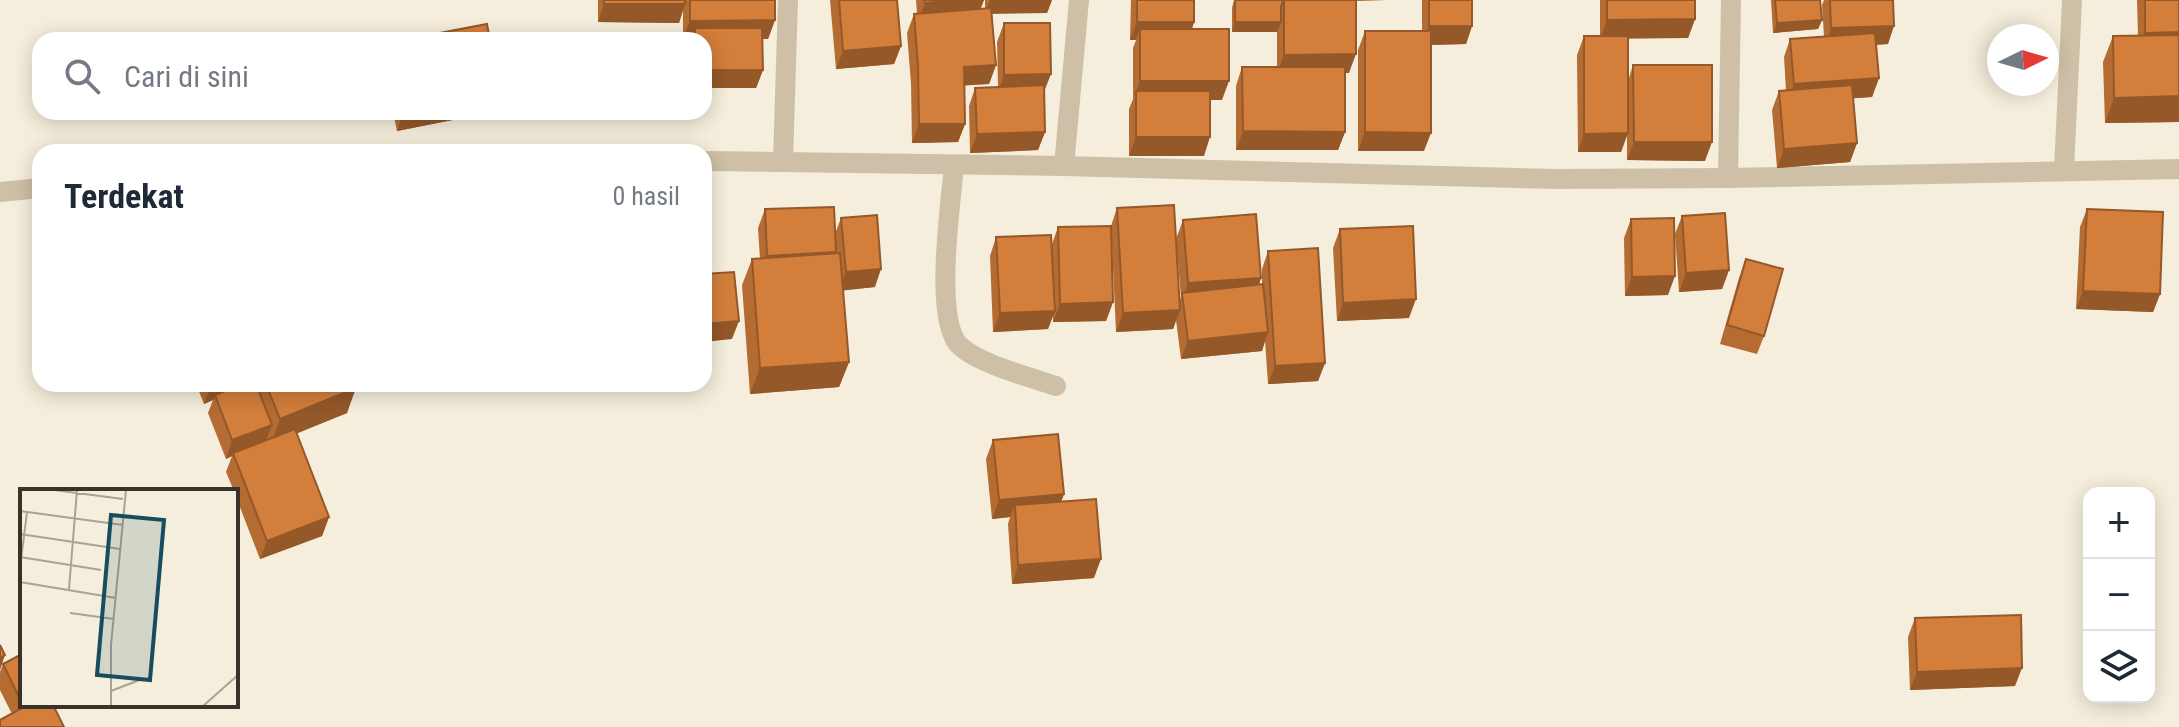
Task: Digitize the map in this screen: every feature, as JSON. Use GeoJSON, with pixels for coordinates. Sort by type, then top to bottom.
{"type":"FeatureCollection","features":[{"type":"Feature","properties":{"kind":"street"},"geometry":{"type":"LineString","coordinates":[[783,162],[788,0]]}},
{"type":"Feature","properties":{"kind":"street"},"geometry":{"type":"LineString","coordinates":[[1064,166],[1079,0]]}},
{"type":"Feature","properties":{"kind":"street"},"geometry":{"type":"LineString","coordinates":[[1728,178],[1731,0]]}},
{"type":"Feature","properties":{"kind":"street"},"geometry":{"type":"LineString","coordinates":[[2064,171],[2072,0]]}},
{"type":"Feature","properties":{"kind":"street"},"geometry":{"type":"LineString","coordinates":[[712,161],[1064,166],[1556,179],[2179,169]]}},
{"type":"Feature","properties":{"kind":"street"},"geometry":{"type":"LineString","coordinates":[[954,165],[944,293],[951,335],[961,347],[980,358],[1056,386]]}},
{"type":"Feature","properties":{"kind":"street"},"geometry":{"type":"LineString","coordinates":[[0,192],[32,189]]}},
{"type":"Feature","properties":{"kind":"building"},"geometry":{"type":"Polygon","coordinates":[[[604,0],[685,0],[685,4],[604,4],[604,0]]]}},
{"type":"Feature","properties":{"kind":"building"},"geometry":{"type":"Polygon","coordinates":[[[690,0],[775,0],[775,20],[690,21],[690,0]]]}},
{"type":"Feature","properties":{"kind":"building"},"geometry":{"type":"Polygon","coordinates":[[[839,0],[897,0],[901,46],[843,51],[839,0]]]}},
{"type":"Feature","properties":{"kind":"building"},"geometry":{"type":"Polygon","coordinates":[[[924,0],[956,0],[925,3],[924,0]]]}},
{"type":"Feature","properties":{"kind":"building"},"geometry":{"type":"Polygon","coordinates":[[[1137,0],[1194,0],[1194,22],[1137,22],[1137,0]]]}},
{"type":"Feature","properties":{"kind":"building"},"geometry":{"type":"Polygon","coordinates":[[[1235,0],[1283,0],[1281,22],[1235,22],[1235,0]]]}},
{"type":"Feature","properties":{"kind":"building"},"geometry":{"type":"Polygon","coordinates":[[[1284,0],[1356,0],[1356,54],[1284,55],[1284,0]]]}},
{"type":"Feature","properties":{"kind":"building"},"geometry":{"type":"Polygon","coordinates":[[[1429,0],[1472,0],[1472,26],[1429,26],[1429,0]]]}},
{"type":"Feature","properties":{"kind":"building"},"geometry":{"type":"Polygon","coordinates":[[[1607,0],[1695,0],[1695,19],[1607,20],[1607,0]]]}},
{"type":"Feature","properties":{"kind":"building"},"geometry":{"type":"Polygon","coordinates":[[[1775,0],[1820,0],[1822,20],[1777,23],[1775,0]]]}},
{"type":"Feature","properties":{"kind":"building"},"geometry":{"type":"Polygon","coordinates":[[[1830,0],[1893,0],[1894,26],[1831,28],[1830,0]]]}},
{"type":"Feature","properties":{"kind":"building"},"geometry":{"type":"Polygon","coordinates":[[[2145,0],[2179,0],[2179,32],[2145,33],[2145,0]]]}},
{"type":"Feature","properties":{"kind":"building"},"geometry":{"type":"Polygon","coordinates":[[[991,8],[996,65],[964,67],[965,124],[919,124],[914,14],[991,8]]]}},
{"type":"Feature","properties":{"kind":"building"},"geometry":{"type":"Polygon","coordinates":[[[1004,23],[1050,23],[1051,74],[1004,75],[1004,23]]]}},
{"type":"Feature","properties":{"kind":"building"},"geometry":{"type":"Polygon","coordinates":[[[487,24],[488,32],[445,32],[487,24]]]}},
{"type":"Feature","properties":{"kind":"building"},"geometry":{"type":"Polygon","coordinates":[[[695,28],[762,28],[763,70],[712,70],[712,32],[695,32],[695,28]]]}},
{"type":"Feature","properties":{"kind":"building"},"geometry":{"type":"Polygon","coordinates":[[[1140,29],[1229,29],[1229,81],[1140,81],[1140,29]]]}},
{"type":"Feature","properties":{"kind":"building"},"geometry":{"type":"Polygon","coordinates":[[[1365,31],[1431,31],[1431,133],[1365,132],[1365,31]]]}},
{"type":"Feature","properties":{"kind":"building"},"geometry":{"type":"Polygon","coordinates":[[[1875,33],[1879,78],[1794,84],[1790,39],[1875,33]]]}},
{"type":"Feature","properties":{"kind":"building"},"geometry":{"type":"Polygon","coordinates":[[[2179,35],[2179,96],[2114,98],[2113,36],[2179,35]]]}},
{"type":"Feature","properties":{"kind":"building"},"geometry":{"type":"Polygon","coordinates":[[[1584,36],[1628,36],[1628,133],[1584,134],[1584,36]]]}},
{"type":"Feature","properties":{"kind":"building"},"geometry":{"type":"Polygon","coordinates":[[[1633,65],[1712,65],[1712,142],[1634,142],[1633,65]]]}},
{"type":"Feature","properties":{"kind":"building"},"geometry":{"type":"Polygon","coordinates":[[[1242,67],[1345,67],[1345,132],[1243,131],[1242,67]]]}},
{"type":"Feature","properties":{"kind":"building"},"geometry":{"type":"Polygon","coordinates":[[[1044,85],[1045,132],[977,134],[975,88],[1044,85]]]}},
{"type":"Feature","properties":{"kind":"building"},"geometry":{"type":"Polygon","coordinates":[[[1852,85],[1857,143],[1784,149],[1779,91],[1852,85]]]}},
{"type":"Feature","properties":{"kind":"building"},"geometry":{"type":"Polygon","coordinates":[[[1136,91],[1210,91],[1210,137],[1136,137],[1136,91]]]}},
{"type":"Feature","properties":{"kind":"building"},"geometry":{"type":"Polygon","coordinates":[[[1174,205],[1180,310],[1123,313],[1117,208],[1174,205]]]}},
{"type":"Feature","properties":{"kind":"building"},"geometry":{"type":"Polygon","coordinates":[[[834,207],[836,252],[767,256],[765,209],[834,207]]]}},
{"type":"Feature","properties":{"kind":"building"},"geometry":{"type":"Polygon","coordinates":[[[2087,209],[2163,212],[2160,294],[2083,291],[2087,209]]]}},
{"type":"Feature","properties":{"kind":"building"},"geometry":{"type":"Polygon","coordinates":[[[1725,213],[1729,270],[1686,273],[1682,216],[1725,213]]]}},
{"type":"Feature","properties":{"kind":"building"},"geometry":{"type":"Polygon","coordinates":[[[1256,214],[1261,278],[1188,283],[1183,220],[1256,214]]]}},
{"type":"Feature","properties":{"kind":"building"},"geometry":{"type":"Polygon","coordinates":[[[877,215],[881,269],[846,272],[841,218],[877,215]]]}},
{"type":"Feature","properties":{"kind":"building"},"geometry":{"type":"Polygon","coordinates":[[[1674,218],[1675,276],[1632,277],[1631,219],[1674,218]]]}},
{"type":"Feature","properties":{"kind":"building"},"geometry":{"type":"Polygon","coordinates":[[[1111,226],[1113,302],[1060,304],[1058,227],[1111,226]]]}},
{"type":"Feature","properties":{"kind":"building"},"geometry":{"type":"Polygon","coordinates":[[[1413,226],[1416,299],[1343,303],[1340,229],[1413,226]]]}},
{"type":"Feature","properties":{"kind":"building"},"geometry":{"type":"Polygon","coordinates":[[[1051,235],[1055,311],[1000,313],[996,237],[1051,235]]]}},
{"type":"Feature","properties":{"kind":"building"},"geometry":{"type":"Polygon","coordinates":[[[1318,248],[1325,363],[1275,366],[1268,251],[1318,248]]]}},
{"type":"Feature","properties":{"kind":"building"},"geometry":{"type":"Polygon","coordinates":[[[840,253],[849,362],[760,368],[752,259],[840,253]]]}},
{"type":"Feature","properties":{"kind":"building"},"geometry":{"type":"Polygon","coordinates":[[[1746,259],[1783,269],[1764,336],[1727,325],[1746,259]]]}},
{"type":"Feature","properties":{"kind":"building"},"geometry":{"type":"Polygon","coordinates":[[[734,272],[739,321],[712,323],[712,273],[734,272]]]}},
{"type":"Feature","properties":{"kind":"building"},"geometry":{"type":"Polygon","coordinates":[[[1263,284],[1268,332],[1188,341],[1182,293],[1263,284]]]}},
{"type":"Feature","properties":{"kind":"building"},"geometry":{"type":"Polygon","coordinates":[[[223,392],[259,392],[272,425],[232,440],[215,395],[223,392]]]}},
{"type":"Feature","properties":{"kind":"building"},"geometry":{"type":"Polygon","coordinates":[[[269,392],[346,392],[280,419],[269,392]]]}},
{"type":"Feature","properties":{"kind":"building"},"geometry":{"type":"Polygon","coordinates":[[[295,429],[329,517],[267,541],[233,453],[295,429]]]}},
{"type":"Feature","properties":{"kind":"building"},"geometry":{"type":"Polygon","coordinates":[[[1058,434],[1064,494],[999,500],[993,440],[1058,434]]]}},
{"type":"Feature","properties":{"kind":"building"},"geometry":{"type":"Polygon","coordinates":[[[1096,499],[1101,559],[1018,565],[1015,505],[1096,499]]]}},
{"type":"Feature","properties":{"kind":"building"},"geometry":{"type":"Polygon","coordinates":[[[2021,615],[2022,668],[1917,672],[1915,618],[2021,615]]]}},
{"type":"Feature","properties":{"kind":"building"},"geometry":{"type":"Polygon","coordinates":[[[20,655],[20,699],[3,664],[20,655]]]}},
{"type":"Feature","properties":{"kind":"building"},"geometry":{"type":"Polygon","coordinates":[[[24,707],[54,707],[64,727],[0,727],[0,720],[24,707]]]}}]}
